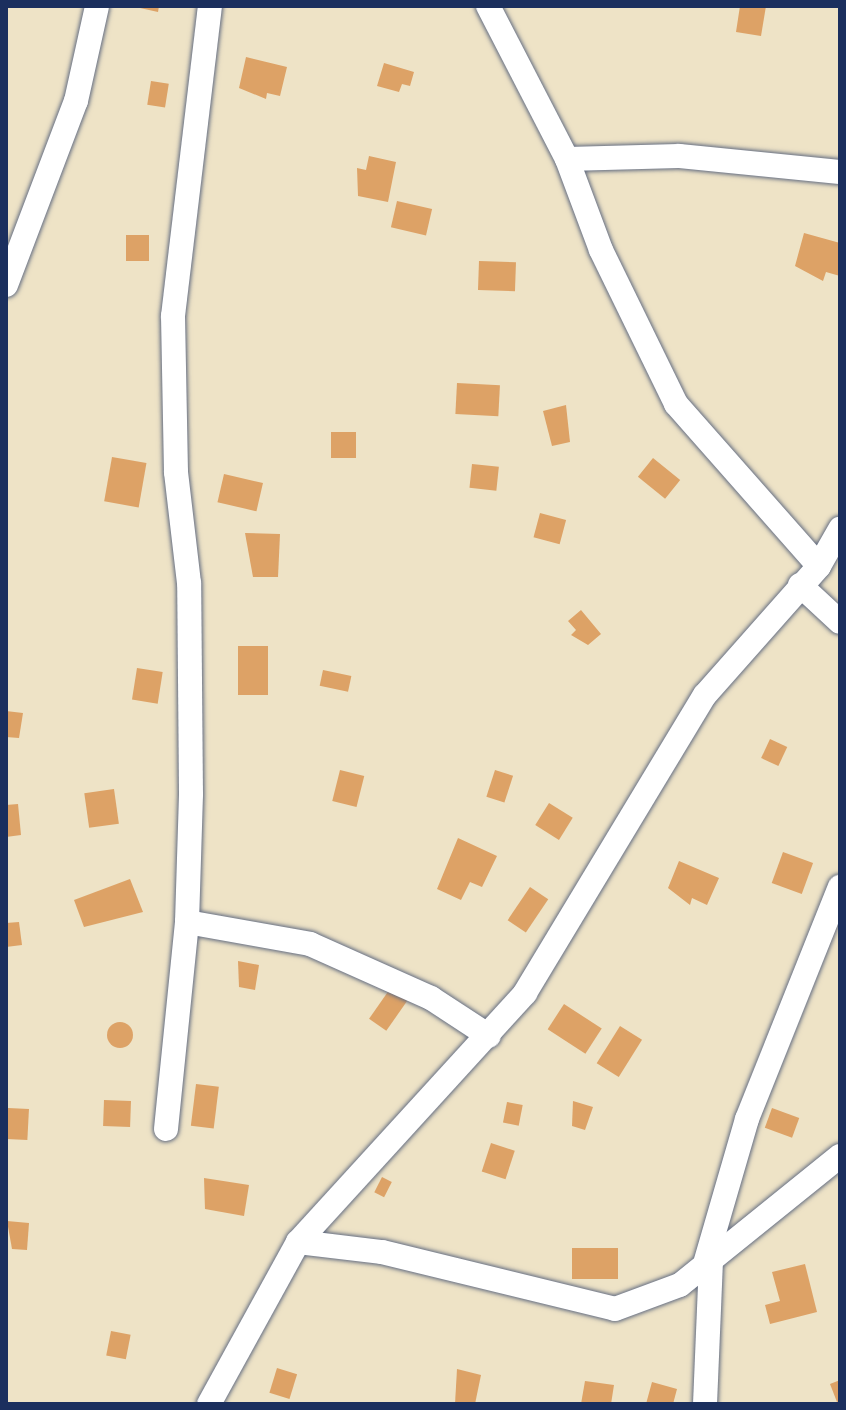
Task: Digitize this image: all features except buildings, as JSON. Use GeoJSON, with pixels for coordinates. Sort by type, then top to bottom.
{"type":"FeatureCollection","features":[{"type":"Feature","properties":{"kind":"street"},"geometry":{"type":"LineString","coordinates":[[6,285],[76,101],[97,6]]}},
{"type":"Feature","properties":{"kind":"street"},"geometry":{"type":"LineString","coordinates":[[166,1129],[187,922],[189,583],[176,472],[173,316],[210,6]]}},
{"type":"Feature","properties":{"kind":"street"},"geometry":{"type":"LineString","coordinates":[[488,6],[567,159],[601,250],[676,404],[819,566]]}},
{"type":"Feature","properties":{"kind":"street"},"geometry":{"type":"LineString","coordinates":[[567,159],[679,156],[840,172]]}},
{"type":"Feature","properties":{"kind":"street"},"geometry":{"type":"LineString","coordinates":[[209,1404],[298,1242],[489,1036],[579,913],[705,695],[819,566],[840,529]]}},
{"type":"Feature","properties":{"kind":"street"},"geometry":{"type":"LineString","coordinates":[[800,585],[840,622]]}},
{"type":"Feature","properties":{"kind":"street"},"geometry":{"type":"LineString","coordinates":[[705,1404],[708,1265],[747,1119],[840,887]]}},
{"type":"Feature","properties":{"kind":"street"},"geometry":{"type":"LineString","coordinates":[[187,922],[310,944],[431,998],[489,1036]]}},
{"type":"Feature","properties":{"kind":"street"},"geometry":{"type":"LineString","coordinates":[[298,1242],[382,1252],[615,1309],[641,1304],[708,1265],[840,1156]]}}]}
